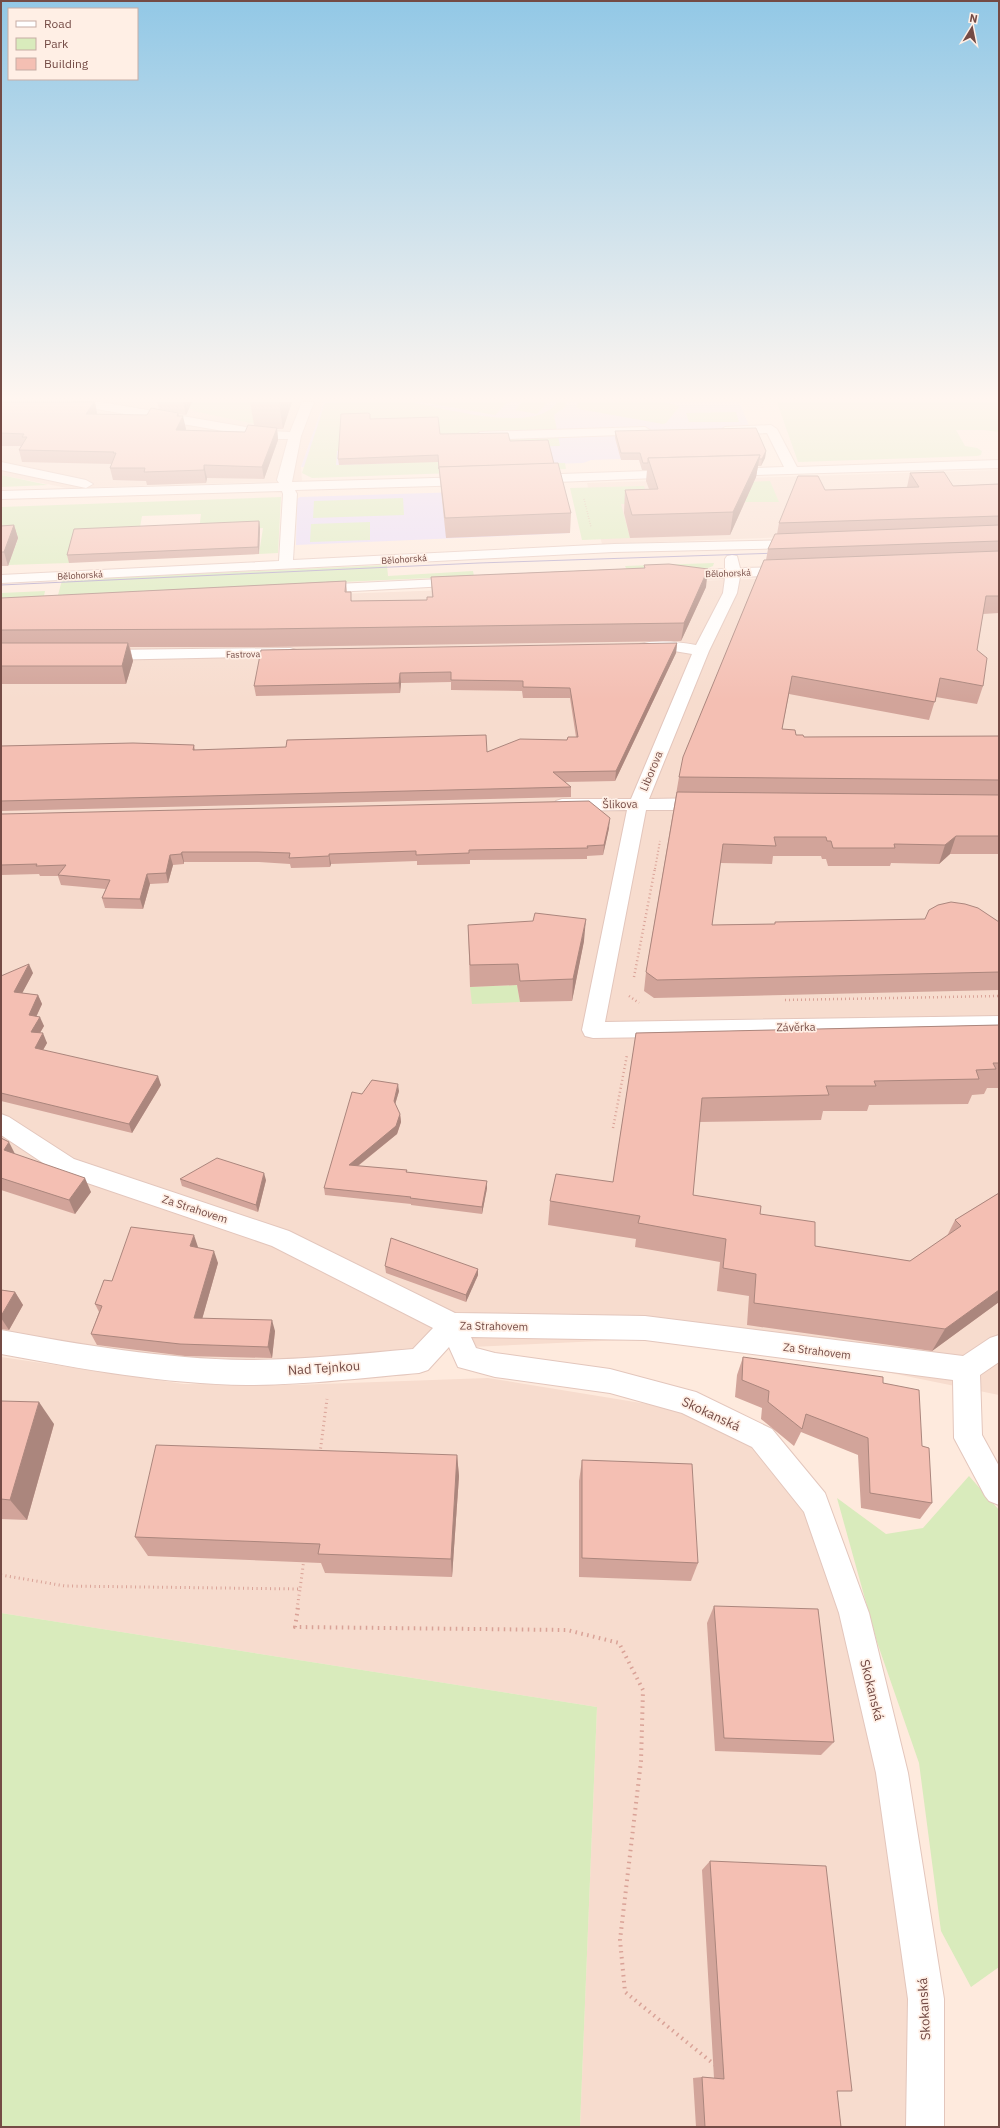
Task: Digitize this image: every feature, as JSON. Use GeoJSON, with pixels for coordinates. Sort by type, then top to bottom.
{"type":"FeatureCollection","features":[{"type":"Feature","properties":{"kind":"street"},"geometry":{"type":"LineString","coordinates":[[286,565],[290,501]]}},
{"type":"Feature","properties":{"kind":"street","name":"Bělohorská"},"geometry":{"type":"LineString","coordinates":[[1,579],[614,548],[816,544]]}},
{"type":"Feature","properties":{"kind":"street","name":"Liborova"},"geometry":{"type":"LineString","coordinates":[[593,1030],[638,803],[701,651],[730,592],[733,573],[732,554],[729,546]]}},
{"type":"Feature","properties":{"kind":"street","name":"Bělohorská"},"geometry":{"type":"LineString","coordinates":[[661,576],[803,571]]}},
{"type":"Feature","properties":{"kind":"street"},"geometry":{"type":"LineString","coordinates":[[298,589],[398,591],[476,582]]}},
{"type":"Feature","properties":{"kind":"street"},"geometry":{"type":"LineString","coordinates":[[634,647],[674,646],[701,651]]}},
{"type":"Feature","properties":{"kind":"street","name":"Fastrova"},"geometry":{"type":"LineString","coordinates":[[88,654],[308,653]]}},
{"type":"Feature","properties":{"kind":"street","name":"Šlikova"},"geometry":{"type":"LineString","coordinates":[[542,805],[638,803],[724,804]]}},
{"type":"Feature","properties":{"kind":"street","name":"Závěrka"},"geometry":{"type":"LineString","coordinates":[[593,1030],[999,1024]]}},
{"type":"Feature","properties":{"kind":"street","name":"Za Strahovem"},"geometry":{"type":"LineString","coordinates":[[1,1123],[66,1166],[280,1238],[453,1325],[645,1328],[966,1369]]}},
{"type":"Feature","properties":{"kind":"street","name":"Nad Tejnkou"},"geometry":{"type":"LineString","coordinates":[[1,1342],[93,1357],[192,1369],[280,1372],[419,1361],[453,1325]]}},
{"type":"Feature","properties":{"kind":"street","name":"Skokanská"},"geometry":{"type":"LineString","coordinates":[[453,1325],[468,1358],[495,1365],[610,1381],[686,1401],[762,1438],[815,1503],[854,1613],[892,1773],[926,1999],[925,2127]]}},
{"type":"Feature","properties":{"kind":"street"},"geometry":{"type":"LineString","coordinates":[[999,1347],[966,1369],[968,1438],[999,1491]]}},
{"type":"Feature","properties":{"kind":"path"},"geometry":{"type":"LineString","coordinates":[[632,982],[660,838]]}},
{"type":"Feature","properties":{"kind":"path"},"geometry":{"type":"LineString","coordinates":[[631,989],[629,997],[644,1006]]}},
{"type":"Feature","properties":{"kind":"path"},"geometry":{"type":"LineString","coordinates":[[780,1000],[999,996]]}},
{"type":"Feature","properties":{"kind":"path"},"geometry":{"type":"LineString","coordinates":[[614,1128],[622,1083]]}},
{"type":"Feature","properties":{"kind":"path"},"geometry":{"type":"LineString","coordinates":[[319,1458],[326,1413],[329,1368]]}},
{"type":"Feature","properties":{"kind":"path"},"geometry":{"type":"LineString","coordinates":[[305,1550],[295,1627],[567,1630],[618,1644],[643,1690],[641,1760],[620,1940],[625,1992],[720,2068]]}},
{"type":"Feature","properties":{"kind":"path"},"geometry":{"type":"LineString","coordinates":[[1,1576],[66,1586],[300,1589]]}},
{"type":"Feature","properties":{"kind":"shaded area"},"geometry":{"type":"Polygon","coordinates":[[[297,501],[561,501],[570,533],[296,545],[297,501]]]}},
{"type":"Feature","properties":{"kind":"shaded area"},"geometry":{"type":"Polygon","coordinates":[[[592,501],[999,501],[999,529],[602,544],[592,501]]]}},
{"type":"Feature","properties":{"kind":"shaded area"},"geometry":{"type":"Polygon","coordinates":[[[999,570],[999,1395],[891,1373],[723,1347],[644,1339],[385,1351],[374,1355],[349,1359],[193,1364],[1,1334],[1,612],[282,596],[999,570]]]}},
{"type":"Feature","properties":{"kind":"shaded area"},"geometry":{"type":"Polygon","coordinates":[[[1,1357],[184,1384],[293,1385],[488,1378],[684,1410],[733,1432],[772,1465],[801,1502],[851,1643],[890,1828],[907,1946],[911,2065],[909,2127],[580,2127],[597,1707],[1,1613],[1,1357]]]}},
{"type":"Feature","properties":{"kind":"green space"},"geometry":{"type":"Polygon","coordinates":[[[160,501],[281,501],[278,553],[259,554],[263,528],[199,531],[201,514],[142,516],[139,533],[69,563],[8,565],[18,539],[1,539],[1,507],[160,501]]]}},
{"type":"Feature","properties":{"kind":"green space"},"geometry":{"type":"Polygon","coordinates":[[[314,501],[403,501],[404,515],[313,518],[314,501]]]}},
{"type":"Feature","properties":{"kind":"green space"},"geometry":{"type":"Polygon","coordinates":[[[573,501],[649,501],[650,503],[621,504],[630,538],[582,540],[573,501]]]}},
{"type":"Feature","properties":{"kind":"green space"},"geometry":{"type":"Polygon","coordinates":[[[722,501],[779,502],[724,502],[722,501]]]}},
{"type":"Feature","properties":{"kind":"green space"},"geometry":{"type":"Polygon","coordinates":[[[370,522],[370,540],[310,542],[311,524],[370,522]]]}},
{"type":"Feature","properties":{"kind":"green space"},"geometry":{"type":"Polygon","coordinates":[[[714,563],[713,566],[708,568],[627,570],[625,566],[714,563]]]}},
{"type":"Feature","properties":{"kind":"green space"},"geometry":{"type":"Polygon","coordinates":[[[387,565],[388,576],[473,571],[474,576],[58,595],[62,580],[387,565]]]}},
{"type":"Feature","properties":{"kind":"green space"},"geometry":{"type":"Polygon","coordinates":[[[45,591],[44,596],[1,598],[1,593],[45,591]]]}},
{"type":"Feature","properties":{"kind":"green space"},"geometry":{"type":"Polygon","coordinates":[[[517,985],[520,1002],[472,1004],[470,987],[517,985]]]}},
{"type":"Feature","properties":{"kind":"green space"},"geometry":{"type":"Polygon","coordinates":[[[969,1476],[999,1510],[999,1967],[971,1987],[941,1931],[919,1763],[877,1642],[837,1498],[886,1534],[923,1528],[969,1476]]]}},
{"type":"Feature","properties":{"kind":"green space"},"geometry":{"type":"Polygon","coordinates":[[[1,1613],[597,1707],[580,2127],[1,2127],[1,1613]]]}},
{"type":"Feature","properties":{"kind":"building"},"geometry":{"type":"Polygon","coordinates":[[[443,501],[568,501],[571,513],[445,518],[443,501]]]}},
{"type":"Feature","properties":{"kind":"building"},"geometry":{"type":"Polygon","coordinates":[[[628,501],[738,501],[733,512],[632,515],[628,501]]]}},
{"type":"Feature","properties":{"kind":"building"},"geometry":{"type":"Polygon","coordinates":[[[788,501],[999,501],[999,516],[779,523],[788,501]]]}},
{"type":"Feature","properties":{"kind":"building"},"geometry":{"type":"Polygon","coordinates":[[[259,521],[258,547],[67,555],[74,529],[259,521]]]}},
{"type":"Feature","properties":{"kind":"building"},"geometry":{"type":"Polygon","coordinates":[[[14,525],[4,552],[1,552],[1,526],[14,525]]]}},
{"type":"Feature","properties":{"kind":"building"},"geometry":{"type":"Polygon","coordinates":[[[999,525],[999,541],[768,549],[775,534],[999,525]]]}},
{"type":"Feature","properties":{"kind":"building"},"geometry":{"type":"Polygon","coordinates":[[[999,551],[999,596],[986,596],[977,650],[987,658],[983,686],[940,678],[935,702],[792,676],[782,729],[795,730],[796,735],[803,735],[804,737],[999,736],[999,780],[679,777],[683,757],[764,560],[999,551]]]}},
{"type":"Feature","properties":{"kind":"building"},"geometry":{"type":"Polygon","coordinates":[[[669,564],[708,569],[684,623],[263,629],[1,630],[1,598],[346,581],[345,592],[351,592],[351,601],[427,600],[427,597],[433,597],[431,577],[645,568],[644,565],[669,564]]]}},
{"type":"Feature","properties":{"kind":"building"},"geometry":{"type":"Polygon","coordinates":[[[1,643],[128,643],[122,666],[1,666],[1,643]]]}},
{"type":"Feature","properties":{"kind":"building"},"geometry":{"type":"Polygon","coordinates":[[[677,643],[616,771],[553,772],[571,787],[1,801],[1,746],[133,743],[194,745],[193,750],[286,747],[287,740],[486,735],[487,752],[520,739],[567,740],[568,737],[578,737],[570,688],[523,687],[523,681],[451,680],[451,672],[400,673],[399,683],[254,686],[261,650],[677,643]]]}},
{"type":"Feature","properties":{"kind":"building"},"geometry":{"type":"Polygon","coordinates":[[[677,792],[999,795],[999,836],[956,836],[945,845],[894,844],[895,848],[833,848],[831,841],[827,841],[826,837],[774,837],[776,846],[723,844],[712,925],[775,924],[775,922],[925,919],[929,910],[938,905],[951,902],[965,904],[978,908],[999,922],[999,972],[657,980],[646,972],[677,792]]]}},
{"type":"Feature","properties":{"kind":"building"},"geometry":{"type":"Polygon","coordinates":[[[589,801],[610,818],[604,845],[587,846],[588,848],[469,850],[469,853],[416,855],[416,851],[329,854],[329,856],[289,858],[290,853],[182,852],[181,854],[170,855],[166,873],[147,874],[140,899],[102,898],[110,880],[58,875],[66,865],[1,865],[1,814],[589,801]]]}},
{"type":"Feature","properties":{"kind":"building"},"geometry":{"type":"Polygon","coordinates":[[[535,913],[586,919],[573,979],[520,981],[518,964],[470,965],[468,925],[533,921],[535,913]]]}},
{"type":"Feature","properties":{"kind":"building"},"geometry":{"type":"Polygon","coordinates":[[[29,964],[14,992],[38,995],[29,1015],[40,1017],[31,1032],[43,1033],[35,1048],[158,1076],[129,1124],[1,1093],[1,976],[29,964]]]}},
{"type":"Feature","properties":{"kind":"building"},"geometry":{"type":"Polygon","coordinates":[[[999,1025],[999,1063],[993,1063],[996,1069],[976,1070],[979,1079],[874,1081],[876,1086],[826,1086],[829,1095],[702,1098],[693,1195],[761,1206],[760,1214],[815,1222],[815,1246],[910,1261],[961,1226],[955,1220],[999,1193],[999,1290],[945,1329],[754,1303],[756,1274],[723,1268],[726,1239],[638,1223],[640,1216],[550,1201],[556,1174],[613,1182],[636,1033],[999,1025]]]}},
{"type":"Feature","properties":{"kind":"building"},"geometry":{"type":"Polygon","coordinates":[[[372,1080],[398,1084],[394,1101],[400,1114],[396,1126],[349,1165],[407,1170],[406,1172],[487,1181],[482,1207],[410,1198],[411,1197],[324,1188],[352,1092],[362,1094],[372,1080]]]}},
{"type":"Feature","properties":{"kind":"building"},"geometry":{"type":"Polygon","coordinates":[[[1,1138],[9,1142],[4,1150],[85,1178],[69,1200],[1,1178],[1,1138]]]}},
{"type":"Feature","properties":{"kind":"building"},"geometry":{"type":"Polygon","coordinates":[[[217,1158],[264,1173],[256,1205],[180,1179],[217,1158]]]}},
{"type":"Feature","properties":{"kind":"building"},"geometry":{"type":"Polygon","coordinates":[[[131,1227],[194,1235],[190,1246],[214,1251],[194,1318],[272,1320],[268,1347],[180,1344],[91,1334],[102,1306],[95,1304],[104,1280],[112,1281],[131,1227]]]}},
{"type":"Feature","properties":{"kind":"building"},"geometry":{"type":"Polygon","coordinates":[[[391,1238],[478,1269],[466,1295],[385,1266],[391,1238]]]}},
{"type":"Feature","properties":{"kind":"building"},"geometry":{"type":"Polygon","coordinates":[[[1,1290],[15,1292],[1,1316],[1,1290]]]}},
{"type":"Feature","properties":{"kind":"building"},"geometry":{"type":"Polygon","coordinates":[[[743,1357],[883,1377],[883,1383],[919,1390],[922,1446],[929,1448],[932,1503],[870,1493],[868,1438],[806,1414],[802,1429],[768,1402],[769,1391],[742,1380],[743,1357]]]}},
{"type":"Feature","properties":{"kind":"building"},"geometry":{"type":"Polygon","coordinates":[[[1,1401],[39,1402],[10,1500],[1,1499],[1,1401]]]}},
{"type":"Feature","properties":{"kind":"building"},"geometry":{"type":"Polygon","coordinates":[[[156,1445],[457,1455],[451,1559],[318,1554],[320,1544],[135,1537],[156,1445]]]}},
{"type":"Feature","properties":{"kind":"building"},"geometry":{"type":"Polygon","coordinates":[[[582,1460],[692,1464],[698,1563],[582,1558],[582,1460]]]}},
{"type":"Feature","properties":{"kind":"building"},"geometry":{"type":"Polygon","coordinates":[[[714,1606],[818,1609],[834,1742],[724,1738],[714,1606]]]}},
{"type":"Feature","properties":{"kind":"building"},"geometry":{"type":"Polygon","coordinates":[[[710,1861],[826,1866],[852,2091],[837,2091],[841,2127],[705,2127],[702,2077],[724,2079],[710,1861]]]}},
{"type":"Feature","properties":{"kind":"tram line"},"geometry":{"type":"LineString","coordinates":[[1,585],[479,563],[779,553]]}}]}
